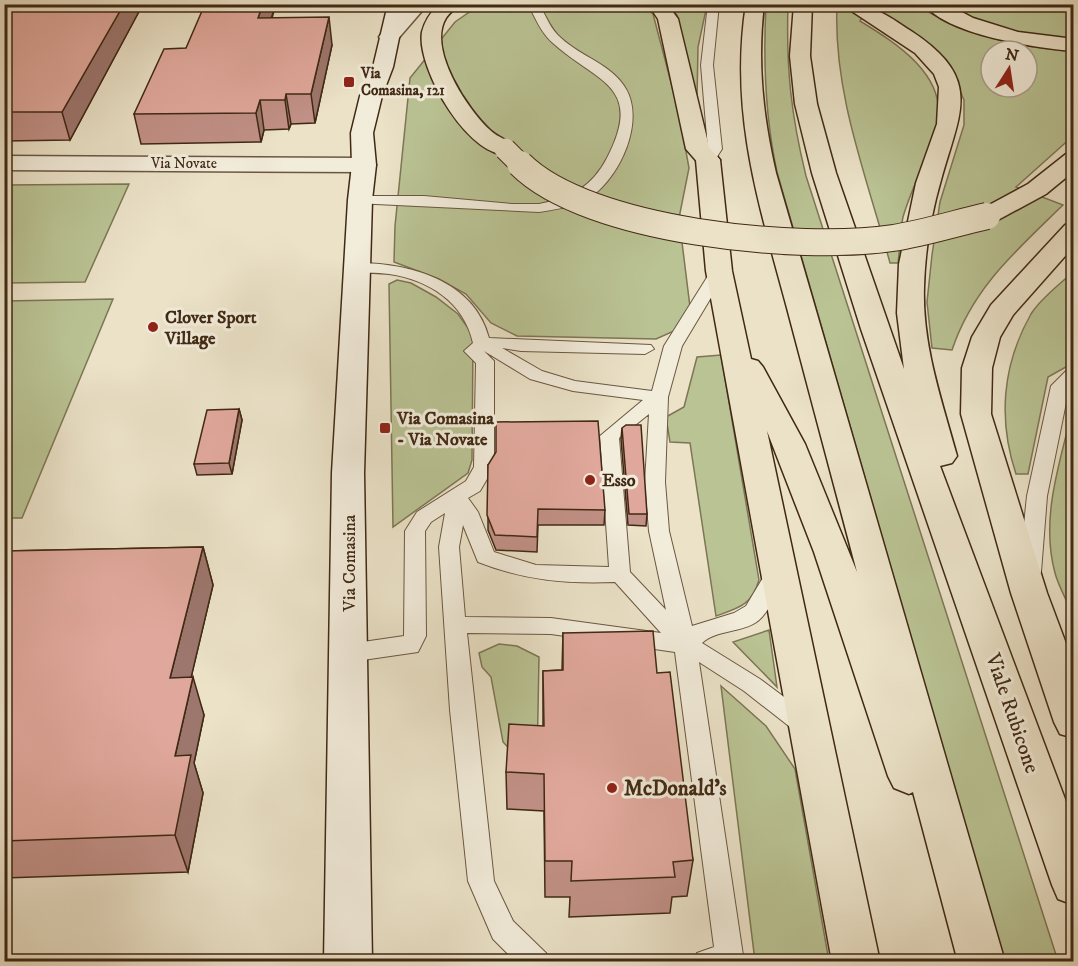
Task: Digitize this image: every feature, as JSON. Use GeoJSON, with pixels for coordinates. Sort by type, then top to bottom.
{"type":"FeatureCollection","features":[{"type":"Feature","properties":{"kind":"highway"},"geometry":{"type":"LineString","coordinates":[[450,4],[443,9],[432,26],[442,81],[460,110],[484,137],[505,149],[535,179],[588,204],[657,224],[734,238],[813,243],[893,238],[987,216],[1037,189],[1074,159]]}},
{"type":"Feature","properties":{"kind":"highway"},"geometry":{"type":"LineString","coordinates":[[471,4],[459,13],[448,27],[447,49],[461,84],[501,134],[505,149]]}},
{"type":"Feature","properties":{"kind":"highway"},"geometry":{"type":"LineString","coordinates":[[657,4],[668,19],[698,149],[708,160],[719,271],[777,571],[812,730],[856,962]]}},
{"type":"Feature","properties":{"kind":"highway"},"geometry":{"type":"LineString","coordinates":[[755,4],[747,61],[748,89],[762,171],[982,962]]}},
{"type":"Feature","properties":{"kind":"highway"},"geometry":{"type":"LineString","coordinates":[[803,4],[800,56],[806,104],[824,173],[875,329],[952,542]]}},
{"type":"Feature","properties":{"kind":"highway"},"geometry":{"type":"LineString","coordinates":[[933,4],[970,25],[991,32],[1039,42],[1074,45]]}},
{"type":"Feature","properties":{"kind":"highway"},"geometry":{"type":"LineString","coordinates":[[850,5],[906,36],[938,66],[950,87],[951,107],[948,127],[928,183],[912,266],[910,309],[913,345],[943,464],[952,542]]}},
{"type":"Feature","properties":{"kind":"highway"},"geometry":{"type":"LineString","coordinates":[[1074,230],[1001,310],[986,337],[977,368],[975,414],[1029,593],[1074,722]]}},
{"type":"Feature","properties":{"kind":"highway"},"geometry":{"type":"LineString","coordinates":[[733,339],[789,444],[832,552],[887,716],[976,962]]}},
{"type":"Feature","properties":{"kind":"highway","name":"Viale Rubicone"},"geometry":{"type":"LineString","coordinates":[[952,542],[1074,885]]}},
{"type":"Feature","properties":{"kind":"main road","name":"Via Comasina"},"geometry":{"type":"LineString","coordinates":[[388,4],[389,38]]}},
{"type":"Feature","properties":{"kind":"main road","name":"Via Comasina"},"geometry":{"type":"LineString","coordinates":[[348,962],[348,473],[360,200],[364,165],[378,141],[386,96],[382,67],[397,4]]}},
{"type":"Feature","properties":{"kind":"main road"},"geometry":{"type":"LineString","coordinates":[[389,38],[419,4]]}},
{"type":"Feature","properties":{"kind":"main road","name":"Via Novate"},"geometry":{"type":"LineString","coordinates":[[4,163],[364,165]]}},
{"type":"Feature","properties":{"kind":"lane"},"geometry":{"type":"LineString","coordinates":[[708,160],[715,149],[707,65],[714,4]]}},
{"type":"Feature","properties":{"kind":"lane"},"geometry":{"type":"LineString","coordinates":[[360,200],[422,200],[541,209],[573,200],[594,190],[604,180],[611,170],[626,127],[624,98],[612,79],[559,43],[546,29],[537,10]]}},
{"type":"Feature","properties":{"kind":"lane"},"geometry":{"type":"LineString","coordinates":[[357,268],[398,270],[443,288],[464,304],[480,326],[482,343]]}},
{"type":"Feature","properties":{"kind":"lane"},"geometry":{"type":"LineString","coordinates":[[719,271],[672,346],[659,397],[655,482],[659,531],[685,645],[722,960]]}},
{"type":"Feature","properties":{"kind":"lane"},"geometry":{"type":"LineString","coordinates":[[349,653],[410,646],[416,636],[415,531],[424,517],[457,499],[473,486],[484,467],[485,361],[473,351],[482,343],[503,342],[521,346],[645,349]]}},
{"type":"Feature","properties":{"kind":"lane"},"geometry":{"type":"LineString","coordinates":[[482,343],[536,375],[573,386],[659,397]]}},
{"type":"Feature","properties":{"kind":"lane"},"geometry":{"type":"LineString","coordinates":[[1029,593],[1037,496],[1060,386],[1074,374]]}},
{"type":"Feature","properties":{"kind":"lane"},"geometry":{"type":"LineString","coordinates":[[659,397],[609,436],[620,574],[685,645]]}},
{"type":"Feature","properties":{"kind":"lane"},"geometry":{"type":"LineString","coordinates":[[457,499],[468,512],[485,557],[508,567],[551,577],[620,574]]}},
{"type":"Feature","properties":{"kind":"lane"},"geometry":{"type":"LineString","coordinates":[[457,499],[449,547],[481,881],[502,930],[536,962]]}},
{"type":"Feature","properties":{"kind":"lane"},"geometry":{"type":"LineString","coordinates":[[685,645],[703,629],[740,620],[754,612],[777,571]]}},
{"type":"Feature","properties":{"kind":"lane"},"geometry":{"type":"LineString","coordinates":[[455,625],[551,626],[685,645],[710,657],[752,685],[812,730]]}},
{"type":"Feature","properties":{"kind":"green space"},"geometry":{"type":"Polygon","coordinates":[[[481,4],[642,5],[653,14],[679,113],[689,168],[679,218],[691,315],[683,327],[656,339],[517,336],[491,323],[466,294],[439,279],[394,262],[395,226],[410,78],[455,22],[481,4]]]}},
{"type":"Feature","properties":{"kind":"green space"},"geometry":{"type":"Polygon","coordinates":[[[668,5],[707,5],[698,47],[697,99],[677,15],[668,5]]]}},
{"type":"Feature","properties":{"kind":"green space"},"geometry":{"type":"Polygon","coordinates":[[[766,5],[788,5],[791,91],[806,176],[1058,961],[1004,961],[777,172],[766,89],[766,5]]]}},
{"type":"Feature","properties":{"kind":"green space"},"geometry":{"type":"Polygon","coordinates":[[[837,5],[918,5],[967,30],[997,39],[979,39],[979,99],[1039,99],[1039,47],[1073,52],[1073,136],[1016,187],[1063,205],[1013,254],[984,288],[961,328],[952,350],[932,348],[927,302],[940,202],[964,125],[964,100],[953,76],[866,11],[860,21],[889,40],[917,63],[935,92],[939,108],[934,138],[903,217],[898,263],[890,263],[853,135],[840,71],[837,5]]]}},
{"type":"Feature","properties":{"kind":"green space"},"geometry":{"type":"Polygon","coordinates":[[[945,5],[1073,5],[1073,42],[1047,39],[983,24],[945,5]]]}},
{"type":"Feature","properties":{"kind":"green space"},"geometry":{"type":"Polygon","coordinates":[[[129,184],[85,282],[5,283],[5,185],[129,184]]]}},
{"type":"Feature","properties":{"kind":"green space"},"geometry":{"type":"Polygon","coordinates":[[[1073,272],[1073,363],[1048,377],[1028,474],[1016,474],[1010,454],[1005,413],[1009,373],[1014,353],[1021,333],[1035,308],[1073,272]]]}},
{"type":"Feature","properties":{"kind":"green space"},"geometry":{"type":"Polygon","coordinates":[[[397,280],[411,283],[436,297],[458,314],[473,335],[472,460],[468,473],[393,527],[389,284],[397,280]]]}},
{"type":"Feature","properties":{"kind":"green space"},"geometry":{"type":"Polygon","coordinates":[[[113,299],[22,518],[5,518],[5,301],[113,299]]]}},
{"type":"Feature","properties":{"kind":"green space"},"geometry":{"type":"Polygon","coordinates":[[[721,355],[759,580],[753,595],[744,604],[716,616],[690,443],[670,442],[666,417],[684,407],[697,357],[721,355]]]}},
{"type":"Feature","properties":{"kind":"green space"},"geometry":{"type":"Polygon","coordinates":[[[1073,408],[1073,616],[1055,573],[1050,532],[1054,490],[1073,408]]]}},
{"type":"Feature","properties":{"kind":"green space"},"geometry":{"type":"Polygon","coordinates":[[[769,630],[777,687],[733,642],[769,630]]]}},
{"type":"Feature","properties":{"kind":"green space"},"geometry":{"type":"Polygon","coordinates":[[[499,644],[517,646],[539,657],[537,763],[521,761],[503,742],[491,677],[482,667],[479,653],[499,644]]]}},
{"type":"Feature","properties":{"kind":"green space"},"geometry":{"type":"Polygon","coordinates":[[[721,686],[766,726],[795,769],[829,961],[755,961],[721,686]]]}},
{"type":"Feature","properties":{"kind":"building"},"geometry":{"type":"Polygon","coordinates":[[[4,4],[124,4],[62,112],[4,112],[4,4]]]}},
{"type":"Feature","properties":{"kind":"building"},"geometry":{"type":"Polygon","coordinates":[[[205,4],[263,4],[258,18],[329,17],[311,94],[286,94],[285,100],[260,100],[256,113],[134,114],[164,49],[186,48],[205,4]]]}},
{"type":"Feature","properties":{"kind":"building"},"geometry":{"type":"Polygon","coordinates":[[[239,409],[229,463],[194,464],[207,410],[239,409]]]}},
{"type":"Feature","properties":{"kind":"building"},"geometry":{"type":"Polygon","coordinates":[[[598,421],[605,510],[538,509],[537,537],[495,535],[487,515],[488,465],[496,452],[496,422],[598,421]]]}},
{"type":"Feature","properties":{"kind":"building"},"geometry":{"type":"Polygon","coordinates":[[[626,425],[641,425],[647,514],[629,514],[622,428],[626,425]]]}},
{"type":"Feature","properties":{"kind":"building"},"geometry":{"type":"Polygon","coordinates":[[[203,547],[170,678],[193,677],[175,756],[191,755],[175,835],[4,841],[4,551],[203,547]]]}},
{"type":"Feature","properties":{"kind":"building"},"geometry":{"type":"Polygon","coordinates":[[[653,631],[657,673],[670,672],[693,860],[673,862],[675,877],[571,881],[572,861],[545,861],[544,774],[506,772],[509,724],[544,726],[543,671],[563,670],[563,633],[653,631]]]}},
{"type":"Feature","properties":{"kind":"place","name":"Via Comasina, 121"},"geometry":{"type":"Point","coordinates":[349,82]}},
{"type":"Feature","properties":{"kind":"place","name":"Clover Sport Village"},"geometry":{"type":"Point","coordinates":[153,327]}},
{"type":"Feature","properties":{"kind":"place","name":"Via Comasina - Via Novate"},"geometry":{"type":"Point","coordinates":[385,428]}},
{"type":"Feature","properties":{"kind":"place","name":"Esso"},"geometry":{"type":"Point","coordinates":[590,480]}},
{"type":"Feature","properties":{"kind":"place","name":"McDonald's"},"geometry":{"type":"Point","coordinates":[612,788]}}]}
